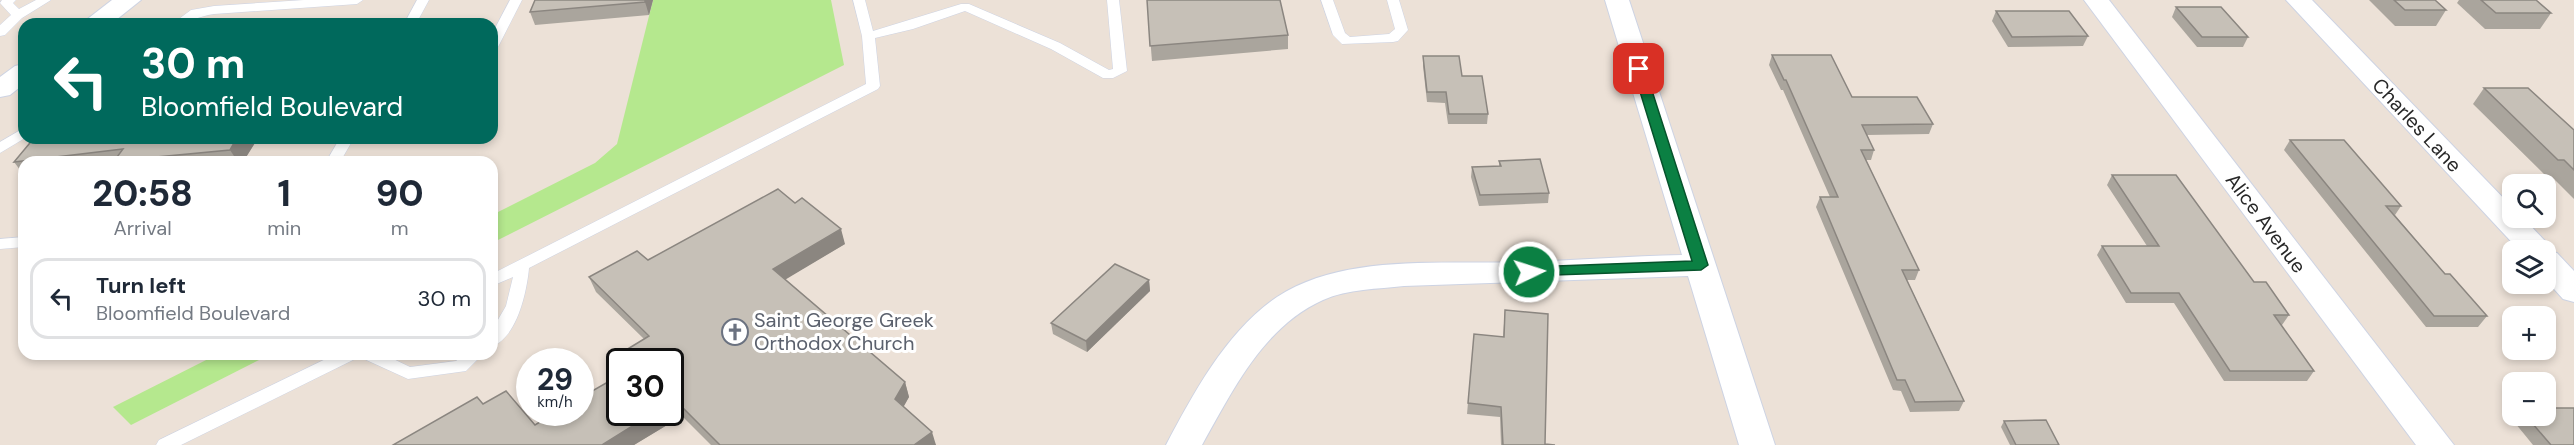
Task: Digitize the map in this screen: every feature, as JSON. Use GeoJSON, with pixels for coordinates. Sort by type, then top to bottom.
{"type":"FeatureCollection","features":[{"type":"Feature","properties":{"kind":"street"},"geometry":{"type":"LineString","coordinates":[[103,18],[129,0]]}},
{"type":"Feature","properties":{"kind":"street"},"geometry":{"type":"LineString","coordinates":[[1617,0],[1757,445]]}},
{"type":"Feature","properties":{"kind":"street","name":"Alice Avenue"},"geometry":{"type":"LineString","coordinates":[[2096,0],[2436,445]]}},
{"type":"Feature","properties":{"kind":"street","name":"Charles Lane"},"geometry":{"type":"LineString","coordinates":[[2298,0],[2526,240]]}},
{"type":"Feature","properties":{"kind":"street"},"geometry":{"type":"LineString","coordinates":[[0,89],[18,76]]}},
{"type":"Feature","properties":{"kind":"street"},"geometry":{"type":"LineString","coordinates":[[1184,445],[1234,363],[1260,329],[1290,303],[1324,288],[1388,278],[1701,265]]}},
{"type":"Feature","properties":{"kind":"street"},"geometry":{"type":"LineString","coordinates":[[2556,272],[2574,291]]}},
{"type":"Feature","properties":{"kind":"lane"},"geometry":{"type":"LineString","coordinates":[[10,0],[6,3],[18,15]]}},
{"type":"Feature","properties":{"kind":"lane"},"geometry":{"type":"LineString","coordinates":[[0,32],[18,15],[45,0]]}},
{"type":"Feature","properties":{"kind":"lane"},"geometry":{"type":"LineString","coordinates":[[186,18],[191,14],[213,10],[357,0]]}},
{"type":"Feature","properties":{"kind":"lane"},"geometry":{"type":"LineString","coordinates":[[413,18],[423,0]]}},
{"type":"Feature","properties":{"kind":"lane"},"geometry":{"type":"LineString","coordinates":[[498,35],[516,0]]}},
{"type":"Feature","properties":{"kind":"lane"},"geometry":{"type":"LineString","coordinates":[[498,278],[873,86],[868,36],[859,0]]}},
{"type":"Feature","properties":{"kind":"lane"},"geometry":{"type":"LineString","coordinates":[[868,36],[909,26],[964,7],[1021,29],[1084,59],[1108,75],[1120,71],[1113,0]]}},
{"type":"Feature","properties":{"kind":"lane"},"geometry":{"type":"LineString","coordinates":[[1327,0],[1339,35],[1347,41],[1393,38],[1402,30],[1393,0]]}},
{"type":"Feature","properties":{"kind":"lane"},"geometry":{"type":"LineString","coordinates":[[0,149],[18,136]]}},
{"type":"Feature","properties":{"kind":"lane"},"geometry":{"type":"LineString","coordinates":[[0,244],[18,242]]}},
{"type":"Feature","properties":{"kind":"lane"},"geometry":{"type":"LineString","coordinates":[[498,335],[520,293],[522,265]]}},
{"type":"Feature","properties":{"kind":"lane"},"geometry":{"type":"LineString","coordinates":[[165,445],[339,360]]}},
{"type":"Feature","properties":{"kind":"lane"},"geometry":{"type":"LineString","coordinates":[[381,360],[408,373],[460,367],[468,360]]}},
{"type":"Feature","properties":{"kind":"green space"},"geometry":{"type":"Polygon","coordinates":[[[653,0],[831,0],[844,65],[498,240],[498,212],[595,163],[617,144],[653,0]]]}},
{"type":"Feature","properties":{"kind":"green space"},"geometry":{"type":"Polygon","coordinates":[[[206,360],[259,360],[131,425],[113,407],[206,360]]]}},
{"type":"Feature","properties":{"kind":"building"},"geometry":{"type":"Polygon","coordinates":[[[535,0],[645,0],[645,2],[530,12],[535,0]]]}},
{"type":"Feature","properties":{"kind":"building"},"geometry":{"type":"Polygon","coordinates":[[[1147,0],[1280,0],[1288,35],[1150,46],[1147,0]]]}},
{"type":"Feature","properties":{"kind":"building"},"geometry":{"type":"Polygon","coordinates":[[[2394,0],[2435,0],[2446,10],[2405,10],[2394,0]]]}},
{"type":"Feature","properties":{"kind":"building"},"geometry":{"type":"Polygon","coordinates":[[[2481,0],[2536,0],[2551,13],[2496,13],[2481,0]]]}},
{"type":"Feature","properties":{"kind":"building"},"geometry":{"type":"Polygon","coordinates":[[[2176,7],[2221,7],[2248,37],[2202,37],[2176,7]]]}},
{"type":"Feature","properties":{"kind":"building"},"geometry":{"type":"Polygon","coordinates":[[[1996,11],[2069,11],[2088,36],[2012,37],[1996,11]]]}},
{"type":"Feature","properties":{"kind":"building"},"geometry":{"type":"Polygon","coordinates":[[[1772,55],[1831,55],[1852,97],[1917,97],[1933,124],[1862,125],[1874,150],[1861,150],[1919,270],[1902,270],[1964,401],[1915,402],[1905,380],[1897,380],[1820,197],[1838,197],[1786,80],[1772,55]]]}},
{"type":"Feature","properties":{"kind":"building"},"geometry":{"type":"Polygon","coordinates":[[[1423,56],[1459,56],[1462,76],[1482,76],[1488,114],[1449,114],[1446,92],[1427,92],[1423,56]]]}},
{"type":"Feature","properties":{"kind":"building"},"geometry":{"type":"Polygon","coordinates":[[[2484,88],[2528,88],[2574,130],[2574,170],[2564,160],[2558,160],[2484,88]]]}},
{"type":"Feature","properties":{"kind":"building"},"geometry":{"type":"Polygon","coordinates":[[[2290,140],[2344,140],[2401,206],[2386,206],[2445,274],[2450,274],[2487,316],[2434,316],[2290,140]]]}},
{"type":"Feature","properties":{"kind":"building"},"geometry":{"type":"Polygon","coordinates":[[[29,144],[234,144],[230,150],[167,156],[118,156],[123,149],[64,156],[19,156],[29,144]]]}},
{"type":"Feature","properties":{"kind":"building"},"geometry":{"type":"Polygon","coordinates":[[[1540,159],[1549,193],[1480,195],[1472,167],[1501,166],[1499,161],[1540,159]]]}},
{"type":"Feature","properties":{"kind":"building"},"geometry":{"type":"Polygon","coordinates":[[[2112,175],[2176,175],[2254,282],[2266,282],[2289,315],[2274,315],[2314,371],[2230,371],[2179,293],[2131,293],[2102,246],[2159,246],[2112,175]]]}},
{"type":"Feature","properties":{"kind":"building","name":"Saint George Greek Orthodox Church"},"geometry":{"type":"Polygon","coordinates":[[[778,189],[795,203],[802,198],[841,229],[773,269],[905,382],[895,399],[932,432],[914,445],[720,445],[684,409],[684,348],[629,348],[649,336],[589,277],[637,251],[648,260],[778,189]]]}},
{"type":"Feature","properties":{"kind":"building"},"geometry":{"type":"Polygon","coordinates":[[[1115,264],[1149,280],[1086,341],[1051,323],[1115,264]]]}},
{"type":"Feature","properties":{"kind":"building"},"geometry":{"type":"Polygon","coordinates":[[[1505,310],[1548,314],[1545,444],[1555,445],[1503,445],[1501,407],[1468,403],[1474,334],[1504,337],[1505,310]]]}},
{"type":"Feature","properties":{"kind":"building"},"geometry":{"type":"Polygon","coordinates":[[[606,383],[606,426],[633,426],[602,445],[393,445],[477,397],[483,404],[506,391],[516,403],[516,426],[594,426],[594,390],[606,383]]]}},
{"type":"Feature","properties":{"kind":"building"},"geometry":{"type":"Polygon","coordinates":[[[2556,408],[2574,408],[2574,445],[2551,445],[2535,426],[2556,426],[2556,408]]]}},
{"type":"Feature","properties":{"kind":"building"},"geometry":{"type":"Polygon","coordinates":[[[2046,420],[2059,445],[2016,445],[2004,421],[2046,420]]]}},
{"type":"Feature","properties":{"kind":"place","name":"Saint George Greek Orthodox Church"},"geometry":{"type":"Point","coordinates":[735,332]}},
{"type":"Feature","properties":{"kind":"route"},"geometry":{"type":"LineString","coordinates":[[1529,272],[1626,266],[1701,265],[1639,69]]}}]}
